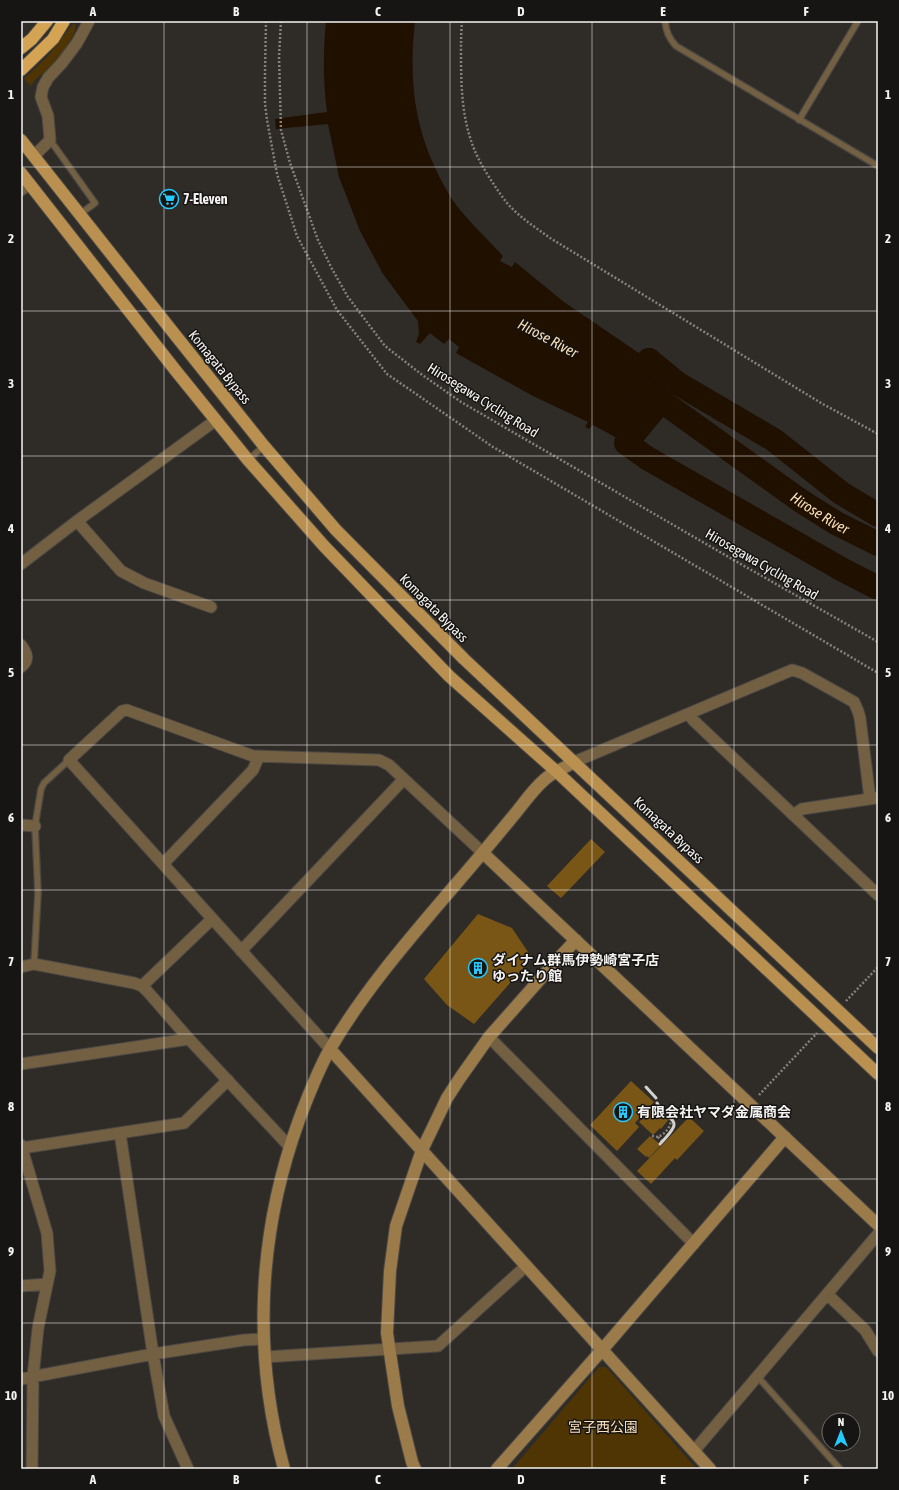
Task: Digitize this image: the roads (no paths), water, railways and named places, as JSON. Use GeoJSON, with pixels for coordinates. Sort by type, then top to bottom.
{"type":"FeatureCollection","features":[{"type":"Feature","properties":{"kind":"highway"},"geometry":{"type":"LineString","coordinates":[[21,48],[32,39],[47,21]]}},
{"type":"Feature","properties":{"kind":"highway"},"geometry":{"type":"LineString","coordinates":[[21,70],[54,39],[64,21]]}},
{"type":"Feature","properties":{"kind":"main road","name":"Komagata Bypass"},"geometry":{"type":"LineString","coordinates":[[21,140],[264,446],[336,530],[464,659],[878,1048]]}},
{"type":"Feature","properties":{"kind":"main road"},"geometry":{"type":"LineString","coordinates":[[21,173],[25,187],[248,460],[324,546],[449,676],[557,772],[878,1074]]}},
{"type":"Feature","properties":{"kind":"street"},"geometry":{"type":"LineString","coordinates":[[34,156],[50,140],[48,116],[41,97],[43,87],[48,78],[62,63],[77,43],[89,21]]}},
{"type":"Feature","properties":{"kind":"street"},"geometry":{"type":"LineString","coordinates":[[21,564],[216,420]]}},
{"type":"Feature","properties":{"kind":"street"},"geometry":{"type":"LineString","coordinates":[[78,521],[121,570],[144,583],[211,607]]}},
{"type":"Feature","properties":{"kind":"street"},"geometry":{"type":"LineString","coordinates":[[21,646],[27,654],[27,660],[21,667]]}},
{"type":"Feature","properties":{"kind":"street"},"geometry":{"type":"LineString","coordinates":[[284,1469],[272,1414],[263,1339],[265,1277],[274,1208],[289,1146],[312,1087],[330,1049],[389,963],[535,790],[550,776],[574,762],[792,670],[802,673],[854,702],[860,718],[874,798],[802,809],[793,815]]}},
{"type":"Feature","properties":{"kind":"street"},"geometry":{"type":"LineString","coordinates":[[710,1469],[69,760],[122,711],[127,710],[249,755],[379,760],[389,765],[878,1225]]}},
{"type":"Feature","properties":{"kind":"street"},"geometry":{"type":"LineString","coordinates":[[689,714],[693,720],[878,894]]}},
{"type":"Feature","properties":{"kind":"street"},"geometry":{"type":"LineString","coordinates":[[163,864],[254,770],[258,756]]}},
{"type":"Feature","properties":{"kind":"street"},"geometry":{"type":"LineString","coordinates":[[241,951],[404,779]]}},
{"type":"Feature","properties":{"kind":"street"},"geometry":{"type":"LineString","coordinates":[[21,825],[35,826]]}},
{"type":"Feature","properties":{"kind":"street"},"geometry":{"type":"LineString","coordinates":[[142,986],[212,919]]}},
{"type":"Feature","properties":{"kind":"street"},"geometry":{"type":"LineString","coordinates":[[415,1469],[398,1406],[387,1333],[390,1271],[396,1226],[422,1150],[447,1098],[489,1037],[576,940]]}},
{"type":"Feature","properties":{"kind":"street"},"geometry":{"type":"LineString","coordinates":[[21,966],[34,964],[134,983],[142,986],[189,1039],[289,1146]]}},
{"type":"Feature","properties":{"kind":"street"},"geometry":{"type":"LineString","coordinates":[[489,1037],[694,1244]]}},
{"type":"Feature","properties":{"kind":"street"},"geometry":{"type":"LineString","coordinates":[[21,1064],[189,1039]]}},
{"type":"Feature","properties":{"kind":"street"},"geometry":{"type":"LineString","coordinates":[[32,1469],[33,1377],[38,1328],[50,1271],[47,1232],[22,1146],[184,1123],[228,1080]]}},
{"type":"Feature","properties":{"kind":"street"},"geometry":{"type":"LineString","coordinates":[[120,1133],[153,1354],[164,1416],[188,1469]]}},
{"type":"Feature","properties":{"kind":"street"},"geometry":{"type":"LineString","coordinates":[[497,1469],[694,1244],[785,1137]]}},
{"type":"Feature","properties":{"kind":"street"},"geometry":{"type":"LineString","coordinates":[[694,1451],[878,1234]]}},
{"type":"Feature","properties":{"kind":"street"},"geometry":{"type":"LineString","coordinates":[[265,1357],[438,1346],[526,1266]]}},
{"type":"Feature","properties":{"kind":"street"},"geometry":{"type":"LineString","coordinates":[[21,1286],[47,1284]]}},
{"type":"Feature","properties":{"kind":"street"},"geometry":{"type":"LineString","coordinates":[[827,1294],[864,1330],[878,1351]]}},
{"type":"Feature","properties":{"kind":"street"},"geometry":{"type":"LineString","coordinates":[[21,1379],[153,1354],[244,1340],[263,1339]]}},
{"type":"Feature","properties":{"kind":"lane"},"geometry":{"type":"LineString","coordinates":[[665,21],[669,37],[676,46],[878,166]]}},
{"type":"Feature","properties":{"kind":"lane"},"geometry":{"type":"LineString","coordinates":[[799,120],[858,21]]}},
{"type":"Feature","properties":{"kind":"lane"},"geometry":{"type":"LineString","coordinates":[[50,140],[95,203],[80,214]]}},
{"type":"Feature","properties":{"kind":"lane"},"geometry":{"type":"LineString","coordinates":[[248,460],[264,446]]}},
{"type":"Feature","properties":{"kind":"lane"},"geometry":{"type":"LineString","coordinates":[[34,964],[38,893],[35,826],[41,789],[44,783],[69,760]]}},
{"type":"Feature","properties":{"kind":"lane"},"geometry":{"type":"LineString","coordinates":[[757,1376],[840,1469]]}},
{"type":"Feature","properties":{"kind":"water"},"geometry":{"type":"Polygon","coordinates":[[[326,21],[415,21],[413,44],[414,89],[421,131],[437,173],[454,202],[503,256],[500,261],[512,267],[515,262],[564,302],[649,360],[656,407],[626,443],[593,425],[589,429],[585,427],[588,422],[531,395],[456,353],[459,347],[449,339],[444,344],[430,333],[420,344],[416,342],[419,334],[418,321],[383,274],[360,231],[339,177],[328,124],[276,129],[275,119],[327,112],[324,66],[326,21]]]}},
{"type":"Feature","properties":{"kind":"waterway"},"geometry":{"type":"LineString","coordinates":[[649,360],[656,407],[626,443],[647,458],[843,570],[878,588]]}},
{"type":"Feature","properties":{"kind":"waterway"},"geometry":{"type":"LineString","coordinates":[[649,360],[677,383],[774,440],[841,493],[878,515]]}},
{"type":"Feature","properties":{"kind":"waterway","name":"Hirose River"},"geometry":{"type":"LineString","coordinates":[[626,379],[646,390],[801,501],[836,523],[878,544]]}},
{"type":"Feature","properties":{"kind":"railway"},"geometry":{"type":"LineString","coordinates":[[646,1087],[656,1098]]}},
{"type":"Feature","properties":{"kind":"railway"},"geometry":{"type":"LineString","coordinates":[[657,1103],[673,1121],[674,1125],[673,1129],[660,1144]]}},
{"type":"Feature","properties":{"kind":"place","name":"7-Eleven"},"geometry":{"type":"Point","coordinates":[169,199]}},
{"type":"Feature","properties":{"kind":"place","name":"ダイナム群馬伊勢崎宮子店 ゆったり館"},"geometry":{"type":"Point","coordinates":[478,968]}},
{"type":"Feature","properties":{"kind":"place","name":"有限会社ヤマダ金属商会"},"geometry":{"type":"Point","coordinates":[623,1112]}},
{"type":"Feature","properties":{"kind":"park label","name":"宮子西公園"},"geometry":{"type":"Point","coordinates":[603,1427]}}]}
